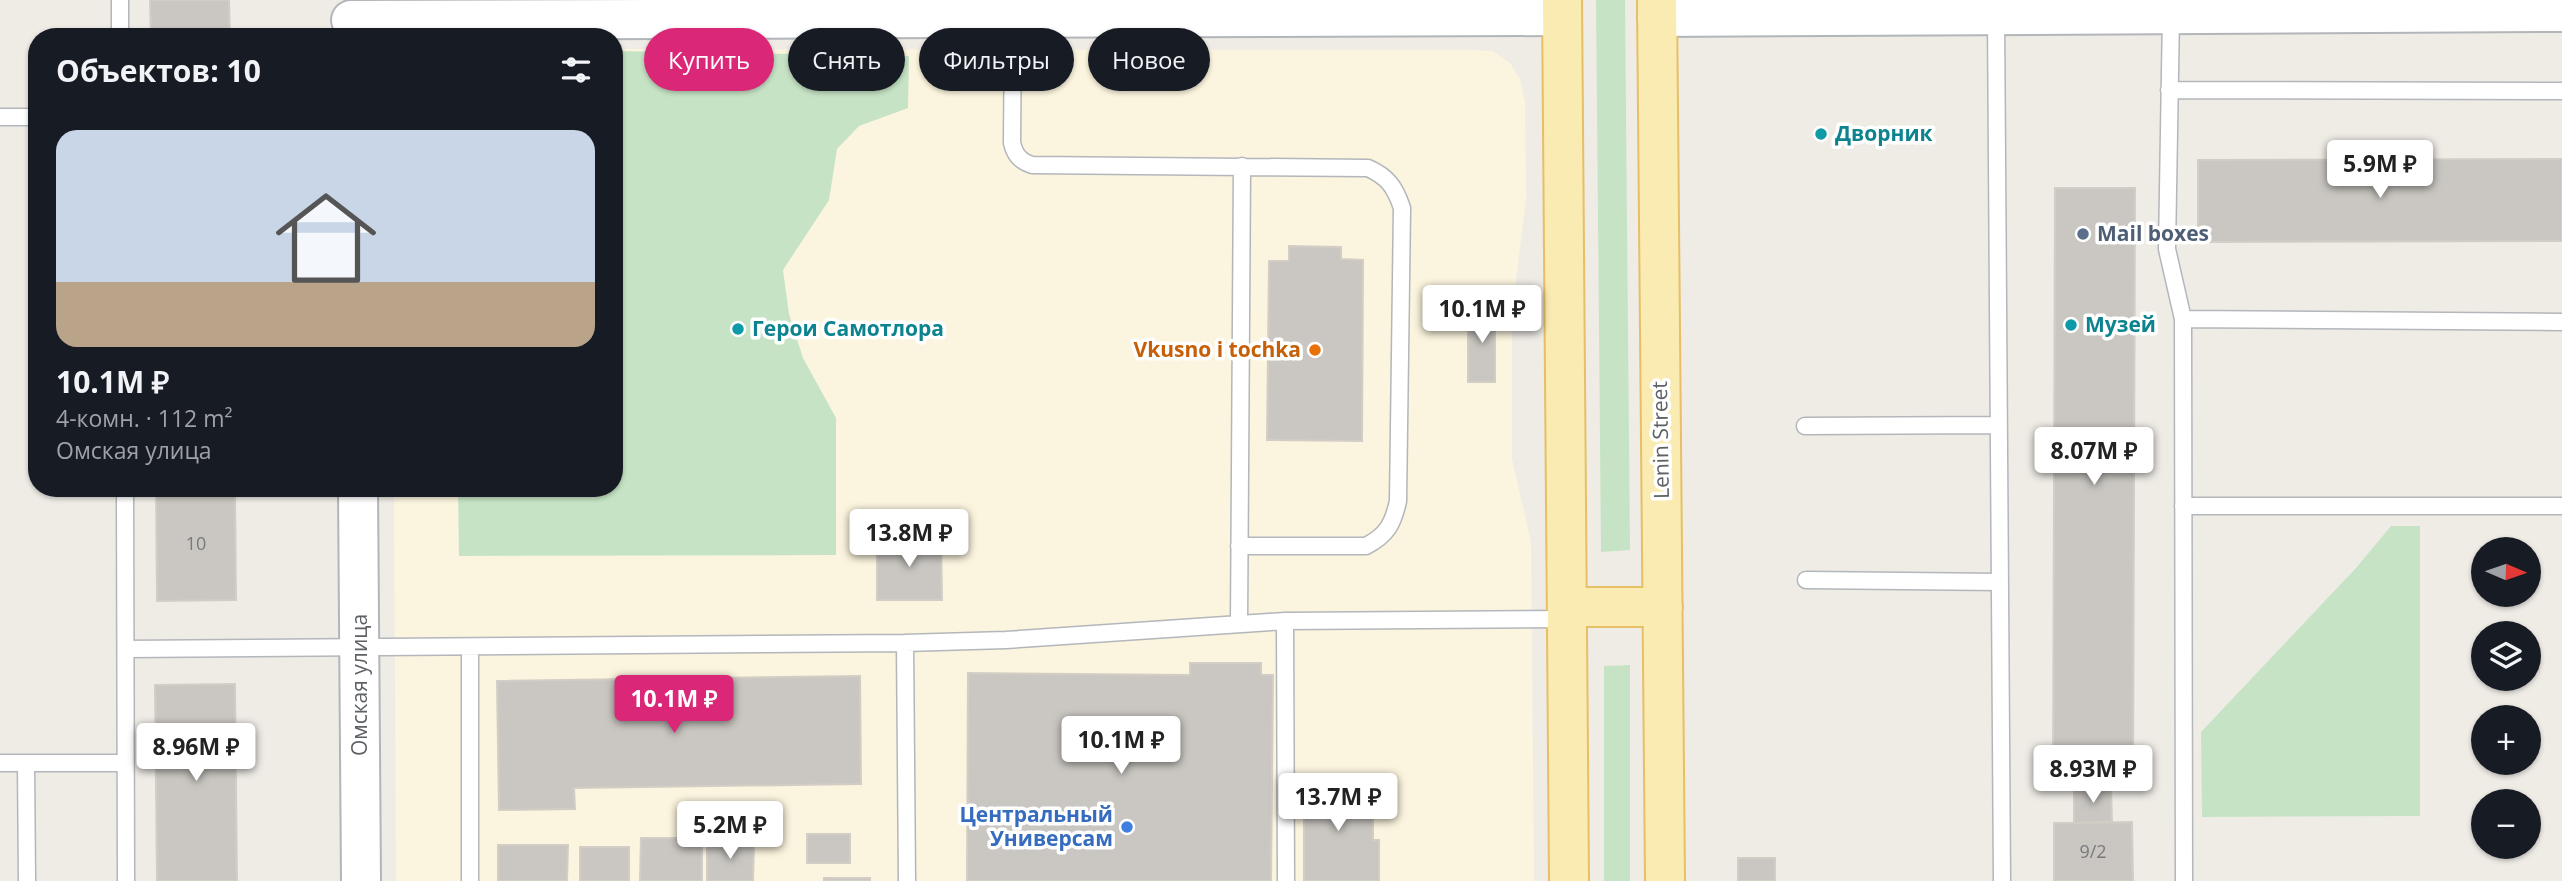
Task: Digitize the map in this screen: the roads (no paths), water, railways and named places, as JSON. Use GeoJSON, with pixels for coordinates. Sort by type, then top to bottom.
{"type":"FeatureCollection","features":[{"type":"Feature","properties":{"kind":"main road"},"geometry":{"type":"LineString","coordinates":[[1657,9],[1996,15],[2171,14],[2408,6],[2562,12]]}},
{"type":"Feature","properties":{"kind":"main road"},"geometry":{"type":"LineString","coordinates":[[351,19],[1013,20],[1562,8],[1569,881]]}},
{"type":"Feature","properties":{"kind":"main road","name":"Lenin Street"},"geometry":{"type":"LineString","coordinates":[[1657,9],[1665,881]]}},
{"type":"Feature","properties":{"kind":"main road","name":"Омская улица"},"geometry":{"type":"LineString","coordinates":[[358,497],[362,881]]}},
{"type":"Feature","properties":{"kind":"main road"},"geometry":{"type":"LineString","coordinates":[[1567,613],[1663,607]]}},
{"type":"Feature","properties":{"kind":"lane"},"geometry":{"type":"LineString","coordinates":[[120,0],[120,28]]}},
{"type":"Feature","properties":{"kind":"lane"},"geometry":{"type":"LineString","coordinates":[[2171,14],[2166,248],[2183,319],[2184,881]]}},
{"type":"Feature","properties":{"kind":"lane"},"geometry":{"type":"LineString","coordinates":[[1996,15],[2003,881]]}},
{"type":"Feature","properties":{"kind":"lane"},"geometry":{"type":"LineString","coordinates":[[1013,20],[1012,143],[1014,153],[1023,162],[1032,165],[1368,167],[1384,175],[1396,189],[1402,208],[1398,501],[1394,521],[1383,537],[1366,546],[1240,546]]}},
{"type":"Feature","properties":{"kind":"lane"},"geometry":{"type":"LineString","coordinates":[[2169,90],[2562,91]]}},
{"type":"Feature","properties":{"kind":"lane"},"geometry":{"type":"LineString","coordinates":[[0,117],[28,117]]}},
{"type":"Feature","properties":{"kind":"lane"},"geometry":{"type":"LineString","coordinates":[[1239,624],[1242,166]]}},
{"type":"Feature","properties":{"kind":"lane"},"geometry":{"type":"LineString","coordinates":[[2183,319],[2562,322]]}},
{"type":"Feature","properties":{"kind":"lane"},"geometry":{"type":"LineString","coordinates":[[1805,426],[1998,425]]}},
{"type":"Feature","properties":{"kind":"lane"},"geometry":{"type":"LineString","coordinates":[[125,497],[126,881]]}},
{"type":"Feature","properties":{"kind":"lane"},"geometry":{"type":"LineString","coordinates":[[2183,506],[2562,506]]}},
{"type":"Feature","properties":{"kind":"lane"},"geometry":{"type":"LineString","coordinates":[[1806,580],[2000,582]]}},
{"type":"Feature","properties":{"kind":"lane"},"geometry":{"type":"LineString","coordinates":[[126,649],[905,643],[1006,640],[1285,621],[1567,613]]}},
{"type":"Feature","properties":{"kind":"lane"},"geometry":{"type":"LineString","coordinates":[[1285,621],[1286,881]]}},
{"type":"Feature","properties":{"kind":"lane"},"geometry":{"type":"LineString","coordinates":[[905,643],[906,881]]}},
{"type":"Feature","properties":{"kind":"lane"},"geometry":{"type":"LineString","coordinates":[[470,647],[470,881]]}},
{"type":"Feature","properties":{"kind":"lane"},"geometry":{"type":"LineString","coordinates":[[0,763],[125,763]]}},
{"type":"Feature","properties":{"kind":"lane"},"geometry":{"type":"LineString","coordinates":[[26,763],[27,881]]}},
{"type":"Feature","properties":{"kind":"place","name":"Дворник"},"geometry":{"type":"Point","coordinates":[1821,134]}},
{"type":"Feature","properties":{"kind":"place","name":"Mail boxes"},"geometry":{"type":"Point","coordinates":[2083,234]}},
{"type":"Feature","properties":{"kind":"place","name":"Музей"},"geometry":{"type":"Point","coordinates":[2071,325]}},
{"type":"Feature","properties":{"kind":"place","name":"Герои Самотлора"},"geometry":{"type":"Point","coordinates":[738,329]}},
{"type":"Feature","properties":{"kind":"place","name":"Vkusno i tochka"},"geometry":{"type":"Point","coordinates":[1315,350]}},
{"type":"Feature","properties":{"kind":"place","name":"Центральный Универсам"},"geometry":{"type":"Point","coordinates":[1127,827]}}]}
